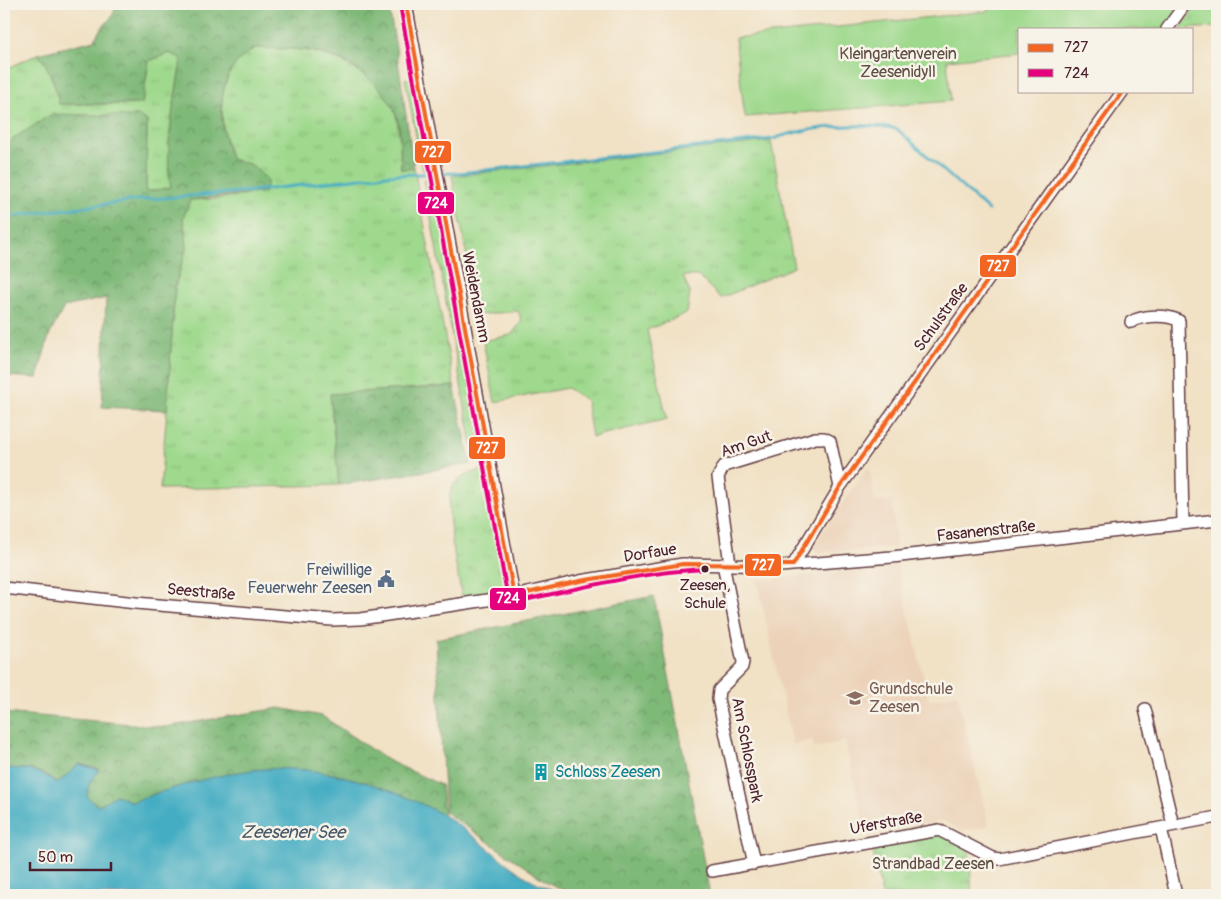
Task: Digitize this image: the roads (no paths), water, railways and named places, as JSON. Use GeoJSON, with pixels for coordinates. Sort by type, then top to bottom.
{"type":"FeatureCollection","features":[{"type":"Feature","properties":{"kind":"street","name":"Weidendamm"},"geometry":{"type":"LineString","coordinates":[[406,4],[434,167],[514,596]]}},
{"type":"Feature","properties":{"kind":"street"},"geometry":{"type":"LineString","coordinates":[[1168,28],[1185,4]]}},
{"type":"Feature","properties":{"kind":"street","name":"Schulstraße"},"geometry":{"type":"LineString","coordinates":[[793,565],[840,487],[1122,92]]}},
{"type":"Feature","properties":{"kind":"street"},"geometry":{"type":"LineString","coordinates":[[1132,322],[1138,318],[1170,317],[1179,321],[1183,524]]}},
{"type":"Feature","properties":{"kind":"street","name":"Am Gut"},"geometry":{"type":"LineString","coordinates":[[727,564],[718,477],[719,470],[724,466],[815,438],[824,438],[830,441],[840,487]]}},
{"type":"Feature","properties":{"kind":"street","name":"Fasanenstraße"},"geometry":{"type":"LineString","coordinates":[[793,565],[988,547],[1217,520]]}},
{"type":"Feature","properties":{"kind":"street","name":"Dorfaue"},"geometry":{"type":"LineString","coordinates":[[514,596],[580,581],[683,564],[793,565]]}},
{"type":"Feature","properties":{"kind":"street","name":"Am Schlosspark"},"geometry":{"type":"LineString","coordinates":[[727,564],[743,662],[742,668],[719,690],[718,699],[754,864]]}},
{"type":"Feature","properties":{"kind":"street","name":"Seestraße"},"geometry":{"type":"LineString","coordinates":[[4,588],[136,603],[332,620],[360,619],[514,596]]}},
{"type":"Feature","properties":{"kind":"street"},"geometry":{"type":"LineString","coordinates":[[1145,709],[1173,825]]}},
{"type":"Feature","properties":{"kind":"street","name":"Uferstraße"},"geometry":{"type":"LineString","coordinates":[[712,871],[939,830],[998,859],[1217,817]]}},
{"type":"Feature","properties":{"kind":"street"},"geometry":{"type":"LineString","coordinates":[[1161,828],[1176,895]]}},
{"type":"Feature","properties":{"kind":"water","name":"Zeesener See"},"geometry":{"type":"Polygon","coordinates":[[[79,764],[99,770],[89,784],[87,797],[98,806],[116,795],[132,802],[222,775],[253,770],[299,769],[345,777],[390,791],[432,809],[465,830],[522,875],[564,895],[4,895],[4,768],[39,773],[57,784],[79,764]]]}},
{"type":"Feature","properties":{"kind":"waterway"},"geometry":{"type":"LineString","coordinates":[[4,223],[11,216],[138,200],[253,191],[386,175],[459,173],[773,139],[801,131],[852,126],[897,129],[988,210]]}},
{"type":"Feature","properties":{"kind":"place","name":"Zeesen, Schule"},"geometry":{"type":"Point","coordinates":[705,569]}},
{"type":"Feature","properties":{"kind":"place","name":"Freiwillige Feuerwehr Zeesen"},"geometry":{"type":"Point","coordinates":[386,579]}},
{"type":"Feature","properties":{"kind":"place","name":"Grundschule Zeesen"},"geometry":{"type":"Point","coordinates":[855,698]}},
{"type":"Feature","properties":{"kind":"place","name":"Schloss Zeesen"},"geometry":{"type":"Point","coordinates":[541,772]}},
{"type":"Feature","properties":{"kind":"park label","name":"Kleingartenverein Zeesenidyll"},"geometry":{"type":"Point","coordinates":[898,63]}},
{"type":"Feature","properties":{"kind":"park label","name":"Strandbad Zeesen"},"geometry":{"type":"Point","coordinates":[933,864]}}]}
